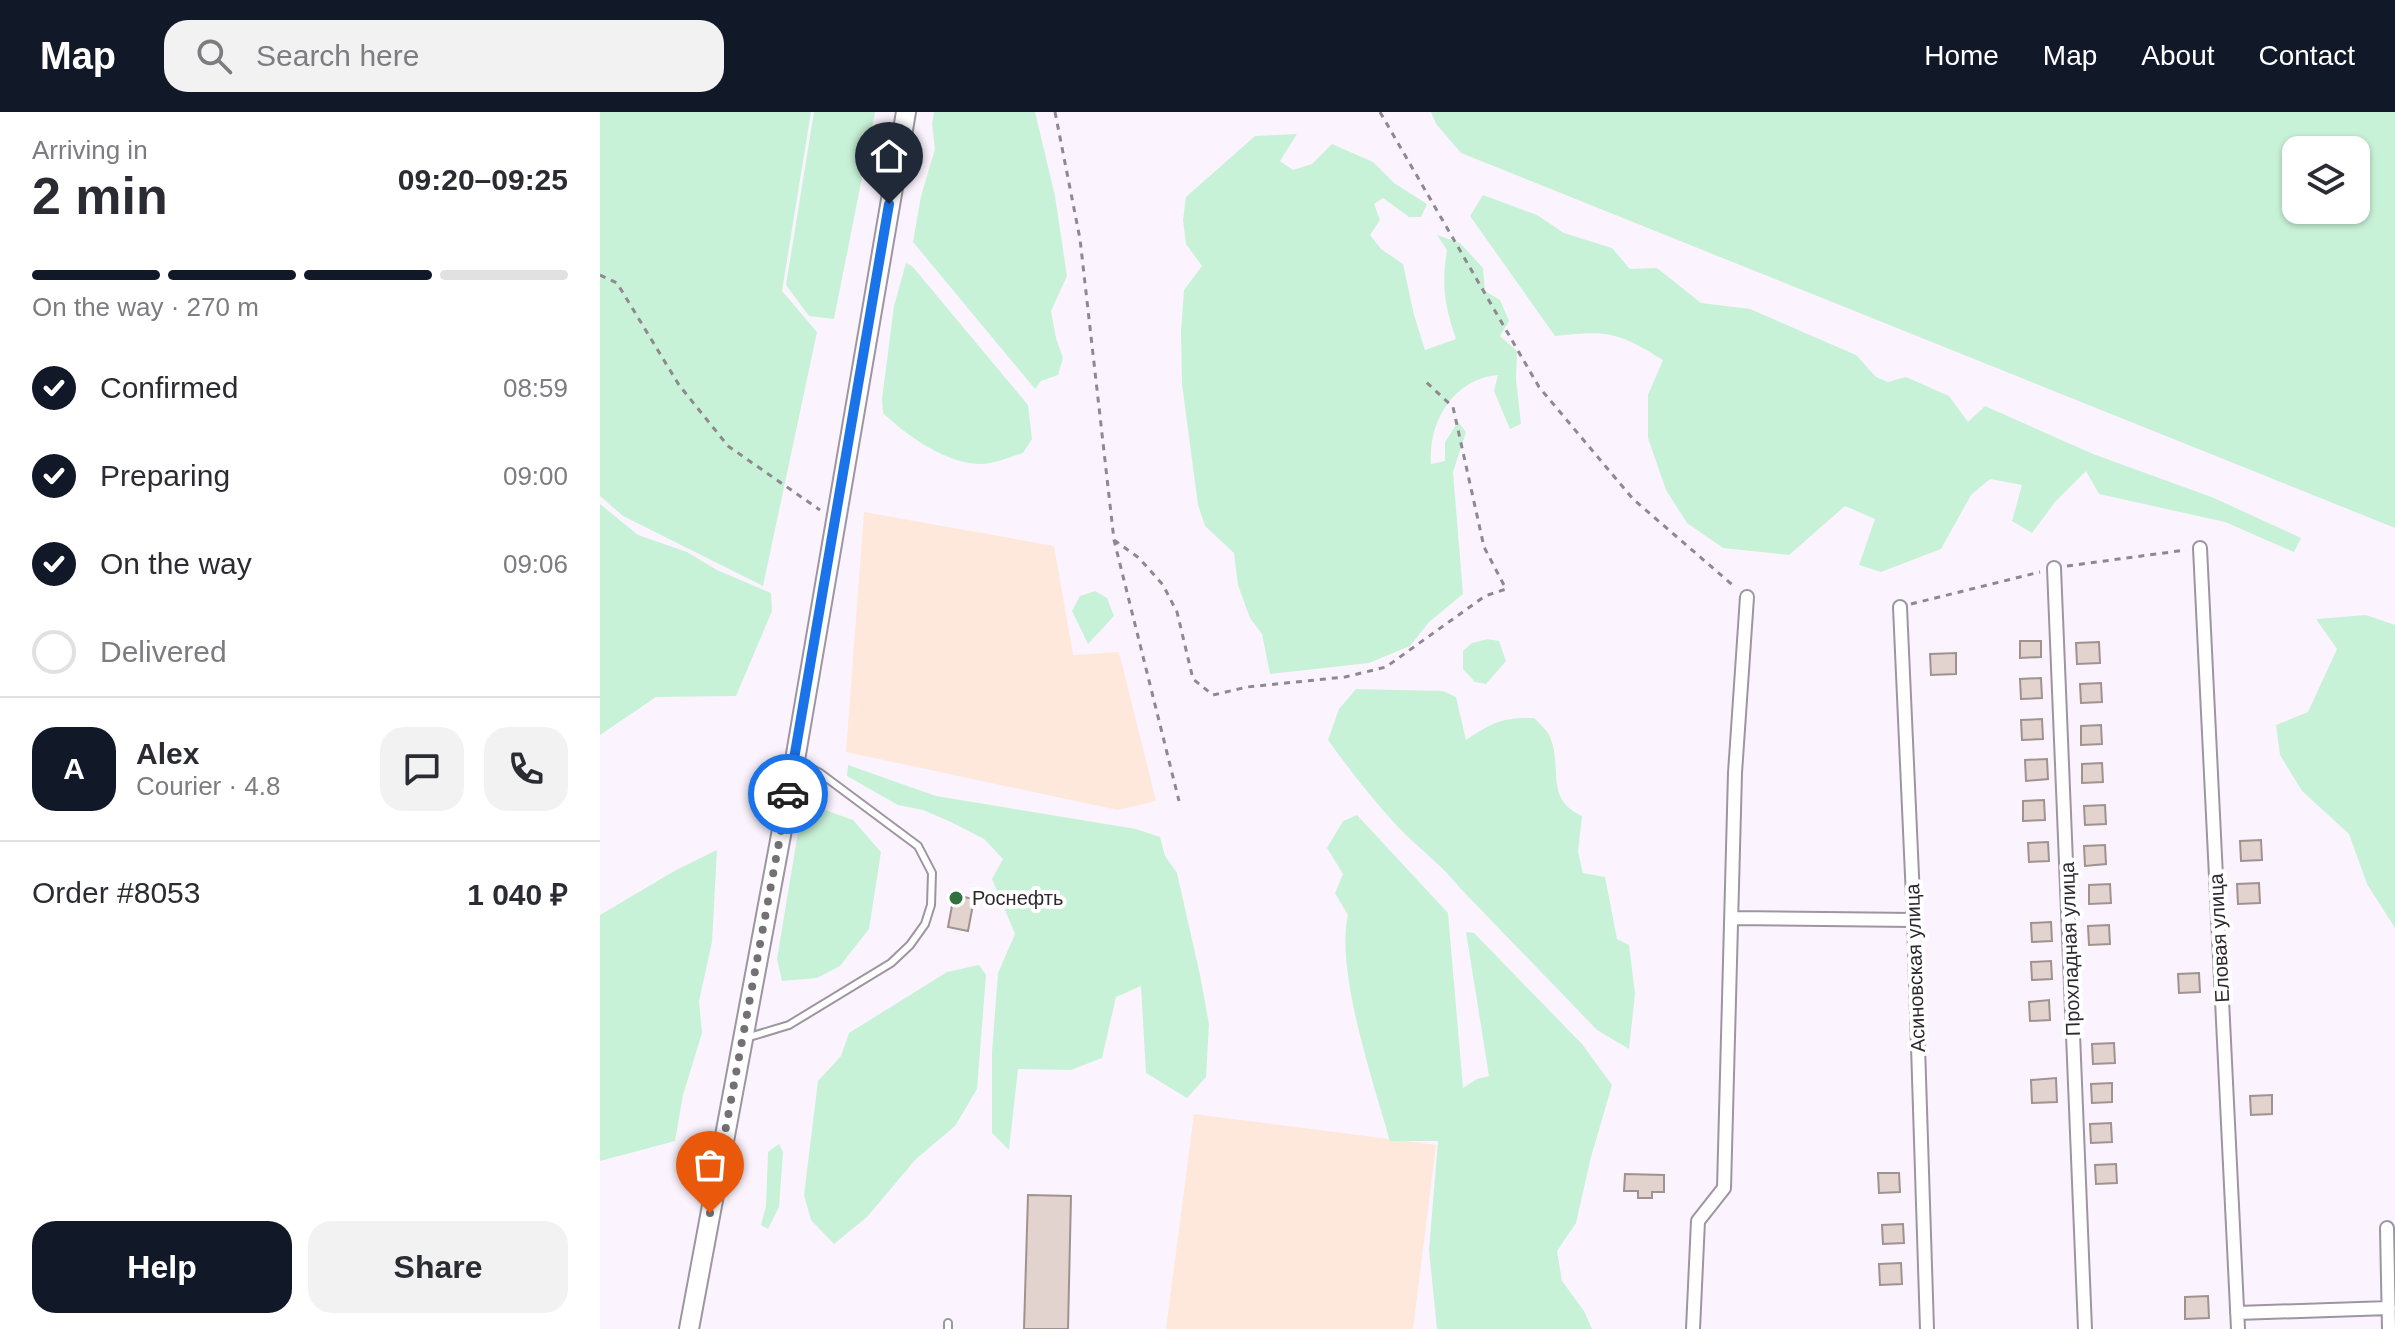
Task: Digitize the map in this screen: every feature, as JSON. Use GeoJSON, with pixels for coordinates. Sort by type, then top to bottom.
{"type":"FeatureCollection","features":[{"type":"Feature","properties":{"kind":"main road"},"geometry":{"type":"LineString","coordinates":[[689,1329],[795,760],[906,112]]}},
{"type":"Feature","properties":{"kind":"street","name":"Еловая улица"},"geometry":{"type":"LineString","coordinates":[[2200,548],[2238,1329]]}},
{"type":"Feature","properties":{"kind":"street","name":"Прохладная улица"},"geometry":{"type":"LineString","coordinates":[[2054,568],[2085,1329]]}},
{"type":"Feature","properties":{"kind":"street"},"geometry":{"type":"LineString","coordinates":[[1693,1329],[1698,1221],[1724,1188],[1735,773],[1747,597]]}},
{"type":"Feature","properties":{"kind":"street","name":"Асиновская улица"},"geometry":{"type":"LineString","coordinates":[[1900,607],[1927,1329]]}},
{"type":"Feature","properties":{"kind":"street"},"geometry":{"type":"LineString","coordinates":[[1732,918],[1914,920]]}},
{"type":"Feature","properties":{"kind":"street"},"geometry":{"type":"LineString","coordinates":[[2387,1228],[2389,1329]]}},
{"type":"Feature","properties":{"kind":"street"},"geometry":{"type":"LineString","coordinates":[[2237,1313],[2389,1308]]}},
{"type":"Feature","properties":{"kind":"lane"},"geometry":{"type":"LineString","coordinates":[[743,1039],[789,1025],[891,963],[910,945],[925,924],[931,905],[932,873],[918,846],[820,773],[795,760]]}},
{"type":"Feature","properties":{"kind":"path"},"geometry":{"type":"LineString","coordinates":[[1055,112],[1080,239],[1114,540],[1179,801]]}},
{"type":"Feature","properties":{"kind":"path"},"geometry":{"type":"LineString","coordinates":[[1380,112],[1539,387],[1633,499],[1747,597]]}},
{"type":"Feature","properties":{"kind":"path"},"geometry":{"type":"LineString","coordinates":[[600,275],[617,283],[679,385],[728,446],[835,520]]}},
{"type":"Feature","properties":{"kind":"path"},"geometry":{"type":"LineString","coordinates":[[1114,540],[1139,558],[1163,585],[1177,612],[1193,679],[1213,695],[1247,687],[1345,677],[1386,667],[1485,596],[1506,589],[1484,547],[1453,407],[1424,380]]}},
{"type":"Feature","properties":{"kind":"shaded area"},"geometry":{"type":"Polygon","coordinates":[[[864,512],[1054,546],[1073,655],[1119,652],[1156,801],[1118,810],[846,752],[864,512]]]}},
{"type":"Feature","properties":{"kind":"shaded area"},"geometry":{"type":"Polygon","coordinates":[[[1194,1114],[1436,1145],[1413,1329],[1166,1329],[1194,1114]]]}},
{"type":"Feature","properties":{"kind":"green space"},"geometry":{"type":"Polygon","coordinates":[[[600,112],[811,112],[782,291],[817,332],[763,586],[623,516],[600,496],[600,112]]]}},
{"type":"Feature","properties":{"kind":"green space"},"geometry":{"type":"Polygon","coordinates":[[[814,112],[875,112],[834,319],[809,316],[786,285],[814,112]]]}},
{"type":"Feature","properties":{"kind":"green space"},"geometry":{"type":"Polygon","coordinates":[[[934,112],[1035,112],[1055,196],[1067,276],[1051,311],[1063,358],[1058,375],[1041,381],[1035,389],[913,242],[921,196],[935,149],[934,112]]]}},
{"type":"Feature","properties":{"kind":"green space"},"geometry":{"type":"Polygon","coordinates":[[[1431,112],[2395,112],[2395,528],[1461,153],[1436,124],[1431,112]]]}},
{"type":"Feature","properties":{"kind":"green space"},"geometry":{"type":"Polygon","coordinates":[[[1297,134],[1280,161],[1293,170],[1312,164],[1332,144],[1373,162],[1394,183],[1427,204],[1421,217],[1409,217],[1383,198],[1374,204],[1380,220],[1370,235],[1381,249],[1403,264],[1425,350],[1456,339],[1445,296],[1447,250],[1437,235],[1460,243],[1483,268],[1485,291],[1500,300],[1509,321],[1500,336],[1517,351],[1516,379],[1521,424],[1510,429],[1494,391],[1498,375],[1468,385],[1446,405],[1439,418],[1431,448],[1431,464],[1445,461],[1445,442],[1458,422],[1466,432],[1453,472],[1463,594],[1429,622],[1410,646],[1369,663],[1270,674],[1262,634],[1250,618],[1238,585],[1234,553],[1205,526],[1198,505],[1182,384],[1181,332],[1184,290],[1202,266],[1186,244],[1183,220],[1186,197],[1255,136],[1297,134]]]}},
{"type":"Feature","properties":{"kind":"green space"},"geometry":{"type":"Polygon","coordinates":[[[1483,195],[1537,215],[1564,233],[1612,248],[1630,269],[1657,268],[1701,303],[1750,309],[1856,355],[1876,377],[1888,382],[1906,377],[1949,396],[1968,422],[1985,406],[2093,454],[2214,498],[2301,538],[2294,552],[2225,522],[2099,494],[2086,471],[2055,502],[2032,533],[2012,521],[2022,485],[1990,479],[1971,495],[1941,549],[1881,572],[1859,565],[1875,519],[1845,506],[1789,555],[1723,548],[1687,523],[1666,490],[1648,438],[1648,395],[1663,360],[1612,335],[1588,333],[1555,336],[1470,216],[1483,195]]]}},
{"type":"Feature","properties":{"kind":"green space"},"geometry":{"type":"Polygon","coordinates":[[[906,263],[912,266],[1028,405],[1032,439],[1023,453],[986,464],[954,459],[915,439],[883,413],[882,399],[894,306],[906,263]]]}},
{"type":"Feature","properties":{"kind":"green space"},"geometry":{"type":"Polygon","coordinates":[[[600,504],[638,535],[687,552],[717,570],[771,593],[772,611],[736,696],[656,697],[600,735],[600,504]]]}},
{"type":"Feature","properties":{"kind":"green space"},"geometry":{"type":"Polygon","coordinates":[[[1095,591],[1107,598],[1114,616],[1088,644],[1072,611],[1080,596],[1095,591]]]}},
{"type":"Feature","properties":{"kind":"green space"},"geometry":{"type":"Polygon","coordinates":[[[2366,615],[2395,625],[2395,928],[2367,884],[2349,834],[2302,791],[2280,755],[2276,725],[2308,712],[2337,649],[2316,619],[2366,615]]]}},
{"type":"Feature","properties":{"kind":"green space"},"geometry":{"type":"Polygon","coordinates":[[[1488,639],[1499,641],[1506,661],[1486,684],[1475,682],[1463,669],[1463,651],[1472,643],[1488,639]]]}},
{"type":"Feature","properties":{"kind":"green space"},"geometry":{"type":"Polygon","coordinates":[[[1356,689],[1443,691],[1456,697],[1466,740],[1490,725],[1513,719],[1534,718],[1547,732],[1554,748],[1557,781],[1563,801],[1582,816],[1578,852],[1583,873],[1605,877],[1617,939],[1629,945],[1635,994],[1629,1049],[1597,1030],[1396,825],[1346,765],[1328,740],[1339,709],[1356,689]]]}},
{"type":"Feature","properties":{"kind":"green space"},"geometry":{"type":"Polygon","coordinates":[[[848,765],[936,796],[1136,829],[1160,837],[1165,856],[1177,873],[1209,1024],[1206,1077],[1187,1098],[1146,1073],[1141,986],[1116,997],[1102,1058],[1071,1070],[1018,1069],[1009,1150],[992,1133],[992,1052],[998,973],[1015,934],[992,879],[1003,859],[984,839],[923,810],[898,805],[847,776],[848,765]]]}},
{"type":"Feature","properties":{"kind":"green space"},"geometry":{"type":"Polygon","coordinates":[[[825,810],[853,820],[881,852],[869,929],[840,966],[817,978],[782,981],[777,959],[799,826],[808,816],[825,810]]]}},
{"type":"Feature","properties":{"kind":"green space"},"geometry":{"type":"Polygon","coordinates":[[[1357,815],[1448,913],[1463,1088],[1489,1076],[1466,932],[1474,933],[1582,1044],[1612,1085],[1576,1223],[1557,1251],[1562,1281],[1584,1311],[1592,1329],[1437,1329],[1429,1250],[1438,1141],[1390,1141],[1351,996],[1345,938],[1348,915],[1335,893],[1343,874],[1327,848],[1343,821],[1357,815]]]}},
{"type":"Feature","properties":{"kind":"green space"},"geometry":{"type":"Polygon","coordinates":[[[717,850],[712,942],[699,1001],[702,1033],[683,1095],[675,1141],[600,1161],[600,915],[676,870],[717,850]]]}},
{"type":"Feature","properties":{"kind":"green space"},"geometry":{"type":"Polygon","coordinates":[[[979,965],[986,975],[977,1089],[955,1126],[916,1159],[867,1217],[834,1244],[811,1220],[804,1195],[818,1081],[841,1056],[849,1033],[947,972],[979,965]]]}},
{"type":"Feature","properties":{"kind":"green space"},"geometry":{"type":"Polygon","coordinates":[[[779,1144],[783,1152],[779,1207],[768,1229],[761,1225],[766,1206],[768,1152],[779,1144]]]}},
{"type":"Feature","properties":{"kind":"building"},"geometry":{"type":"Polygon","coordinates":[[[2020,641],[2041,641],[2041,657],[2020,658],[2020,641]]]}},
{"type":"Feature","properties":{"kind":"building"},"geometry":{"type":"Polygon","coordinates":[[[2099,642],[2100,663],[2077,664],[2076,643],[2099,642]]]}},
{"type":"Feature","properties":{"kind":"building"},"geometry":{"type":"Polygon","coordinates":[[[1956,653],[1956,674],[1931,675],[1930,654],[1956,653]]]}},
{"type":"Feature","properties":{"kind":"building"},"geometry":{"type":"Polygon","coordinates":[[[2041,678],[2042,698],[2021,699],[2020,679],[2041,678]]]}},
{"type":"Feature","properties":{"kind":"building"},"geometry":{"type":"Polygon","coordinates":[[[2101,683],[2102,702],[2081,703],[2080,684],[2101,683]]]}},
{"type":"Feature","properties":{"kind":"building"},"geometry":{"type":"Polygon","coordinates":[[[2042,719],[2043,739],[2022,740],[2021,720],[2042,719]]]}},
{"type":"Feature","properties":{"kind":"building"},"geometry":{"type":"Polygon","coordinates":[[[2101,725],[2102,744],[2081,745],[2081,726],[2101,725]]]}},
{"type":"Feature","properties":{"kind":"building"},"geometry":{"type":"Polygon","coordinates":[[[2047,759],[2048,779],[2026,781],[2025,760],[2047,759]]]}},
{"type":"Feature","properties":{"kind":"building"},"geometry":{"type":"Polygon","coordinates":[[[2102,763],[2103,782],[2082,783],[2082,764],[2102,763]]]}},
{"type":"Feature","properties":{"kind":"building"},"geometry":{"type":"Polygon","coordinates":[[[2044,800],[2045,820],[2023,821],[2023,801],[2044,800]]]}},
{"type":"Feature","properties":{"kind":"building"},"geometry":{"type":"Polygon","coordinates":[[[2105,805],[2106,824],[2085,825],[2084,806],[2105,805]]]}},
{"type":"Feature","properties":{"kind":"building"},"geometry":{"type":"Polygon","coordinates":[[[2261,840],[2262,860],[2241,861],[2240,841],[2261,840]]]}},
{"type":"Feature","properties":{"kind":"building"},"geometry":{"type":"Polygon","coordinates":[[[2048,842],[2049,861],[2029,862],[2028,843],[2048,842]]]}},
{"type":"Feature","properties":{"kind":"building"},"geometry":{"type":"Polygon","coordinates":[[[2105,845],[2106,864],[2085,866],[2084,846],[2105,845]]]}},
{"type":"Feature","properties":{"kind":"building"},"geometry":{"type":"Polygon","coordinates":[[[2259,883],[2260,903],[2238,904],[2237,884],[2259,883]]]}},
{"type":"Feature","properties":{"kind":"building"},"geometry":{"type":"Polygon","coordinates":[[[2110,884],[2111,903],[2089,904],[2089,885],[2110,884]]]}},
{"type":"Feature","properties":{"kind":"building"},"geometry":{"type":"Polygon","coordinates":[[[954,895],[974,899],[968,931],[948,927],[954,895]]]}},
{"type":"Feature","properties":{"kind":"building"},"geometry":{"type":"Polygon","coordinates":[[[2051,922],[2052,941],[2032,942],[2031,923],[2051,922]]]}},
{"type":"Feature","properties":{"kind":"building"},"geometry":{"type":"Polygon","coordinates":[[[2109,925],[2110,944],[2089,945],[2088,926],[2109,925]]]}},
{"type":"Feature","properties":{"kind":"building"},"geometry":{"type":"Polygon","coordinates":[[[2051,961],[2052,979],[2032,980],[2031,962],[2051,961]]]}},
{"type":"Feature","properties":{"kind":"building"},"geometry":{"type":"Polygon","coordinates":[[[2199,973],[2200,992],[2179,993],[2178,974],[2199,973]]]}},
{"type":"Feature","properties":{"kind":"building"},"geometry":{"type":"Polygon","coordinates":[[[2049,1000],[2050,1020],[2030,1021],[2029,1002],[2049,1000]]]}},
{"type":"Feature","properties":{"kind":"building"},"geometry":{"type":"Polygon","coordinates":[[[2114,1043],[2115,1063],[2093,1064],[2092,1044],[2114,1043]]]}},
{"type":"Feature","properties":{"kind":"building"},"geometry":{"type":"Polygon","coordinates":[[[2056,1078],[2057,1102],[2032,1103],[2031,1080],[2056,1078]]]}},
{"type":"Feature","properties":{"kind":"building"},"geometry":{"type":"Polygon","coordinates":[[[2112,1083],[2112,1102],[2092,1103],[2091,1084],[2112,1083]]]}},
{"type":"Feature","properties":{"kind":"building"},"geometry":{"type":"Polygon","coordinates":[[[2272,1095],[2272,1114],[2251,1115],[2250,1096],[2272,1095]]]}},
{"type":"Feature","properties":{"kind":"building"},"geometry":{"type":"Polygon","coordinates":[[[2111,1123],[2112,1142],[2091,1143],[2090,1124],[2111,1123]]]}},
{"type":"Feature","properties":{"kind":"building"},"geometry":{"type":"Polygon","coordinates":[[[2116,1164],[2117,1183],[2096,1184],[2095,1165],[2116,1164]]]}},
{"type":"Feature","properties":{"kind":"building"},"geometry":{"type":"Polygon","coordinates":[[[1878,1173],[1899,1173],[1900,1192],[1879,1193],[1878,1173]]]}},
{"type":"Feature","properties":{"kind":"building"},"geometry":{"type":"Polygon","coordinates":[[[1625,1174],[1664,1175],[1664,1192],[1652,1192],[1652,1198],[1638,1198],[1638,1191],[1624,1191],[1625,1174]]]}},
{"type":"Feature","properties":{"kind":"building"},"geometry":{"type":"Polygon","coordinates":[[[1028,1195],[1071,1196],[1068,1329],[1024,1329],[1028,1195]]]}},
{"type":"Feature","properties":{"kind":"building"},"geometry":{"type":"Polygon","coordinates":[[[1903,1224],[1904,1243],[1883,1244],[1882,1225],[1903,1224]]]}},
{"type":"Feature","properties":{"kind":"building"},"geometry":{"type":"Polygon","coordinates":[[[1901,1263],[1902,1284],[1880,1285],[1879,1264],[1901,1263]]]}},
{"type":"Feature","properties":{"kind":"building"},"geometry":{"type":"Polygon","coordinates":[[[2208,1296],[2209,1318],[2185,1319],[2185,1297],[2208,1296]]]}},
{"type":"Feature","properties":{"kind":"way so far"},"geometry":{"type":"LineString","coordinates":[[710,1213],[788,794]]}},
{"type":"Feature","properties":{"kind":"place","name":"Роснефть"},"geometry":{"type":"Point","coordinates":[956,898]}},
{"type":"Feature","properties":{"kind":"route"},"geometry":{"type":"LineString","coordinates":[[788,794],[889,204]]}}]}
